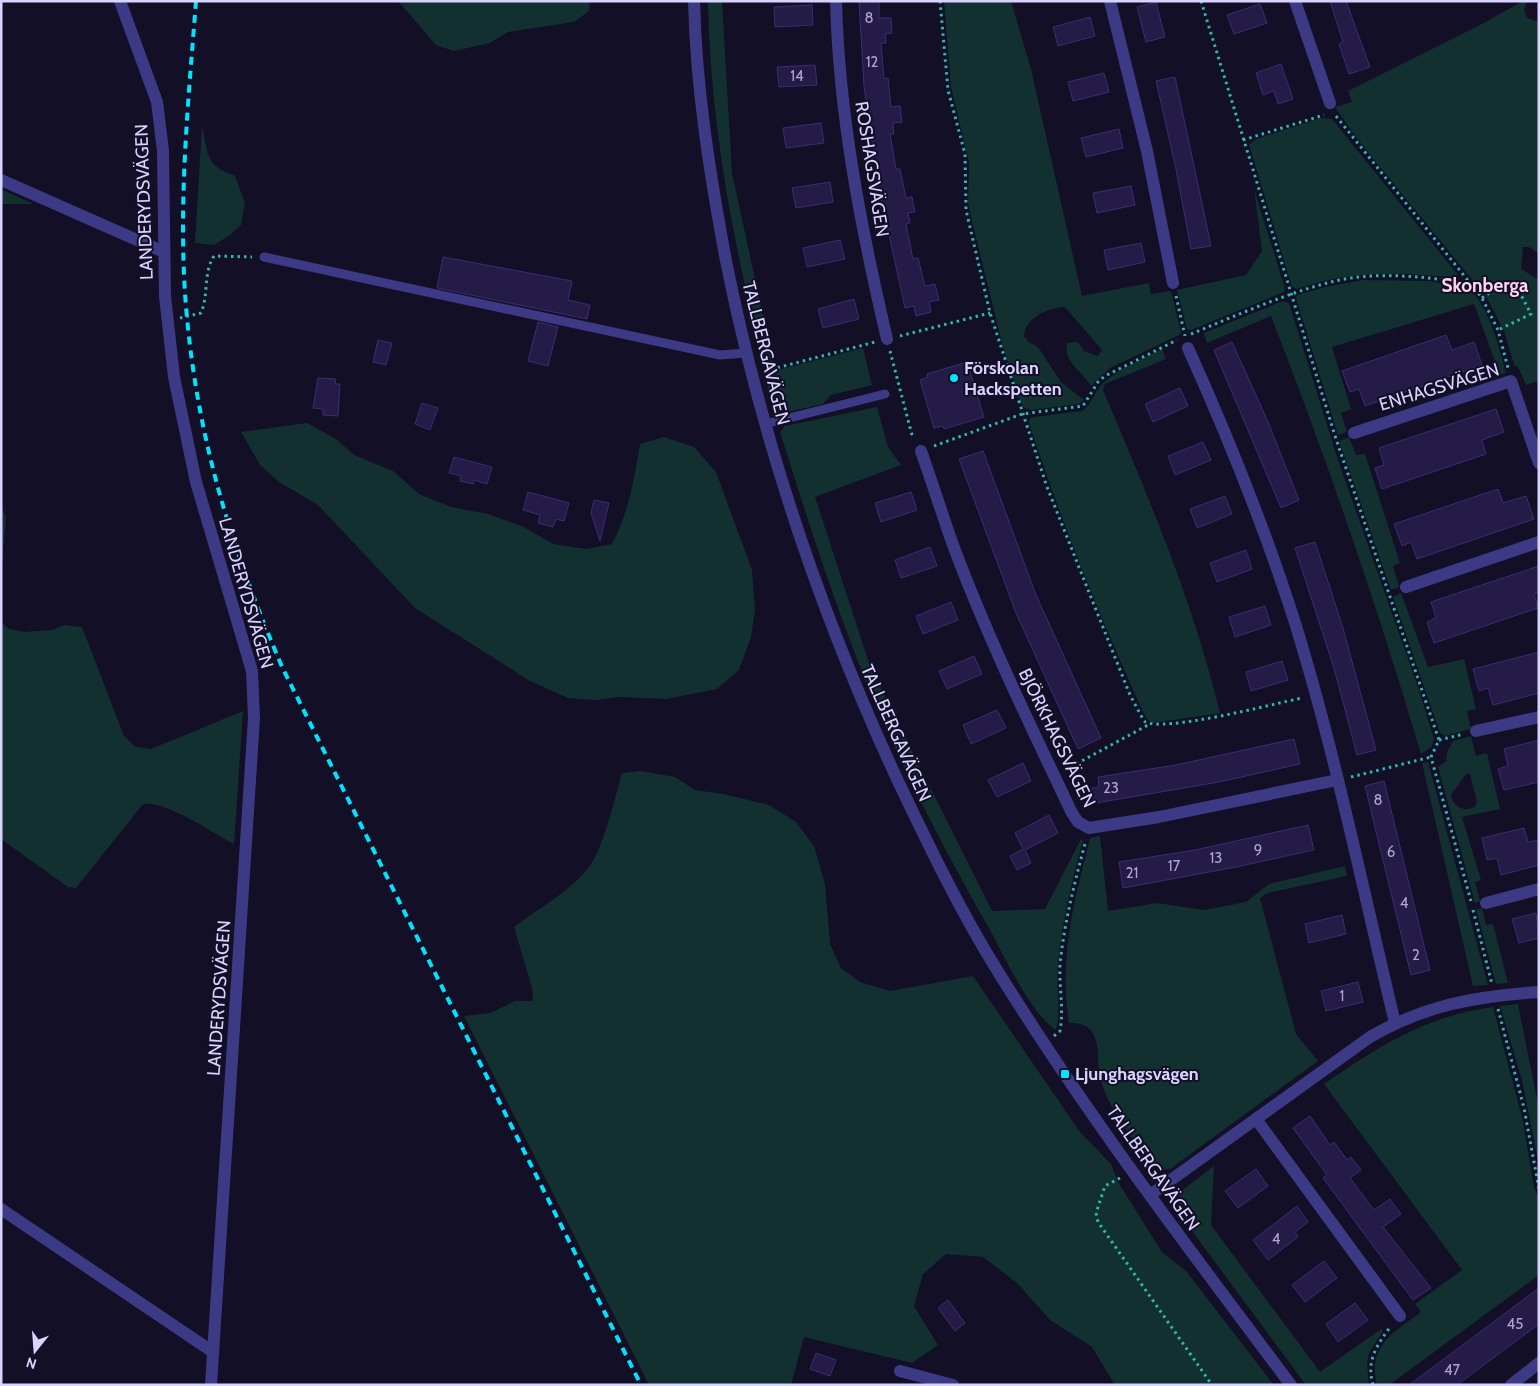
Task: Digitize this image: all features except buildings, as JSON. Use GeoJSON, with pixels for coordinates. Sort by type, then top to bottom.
{"type":"FeatureCollection","features":[{"type":"Feature","properties":{"kind":"street","name":"LANDERYDSVÄGEN"},"geometry":{"type":"LineString","coordinates":[[120,1],[157,102],[163,151],[167,319],[174,377],[185,436],[210,531],[242,633],[252,671],[254,694],[211,1385]]}},
{"type":"Feature","properties":{"kind":"street","name":"TALLBERGAVÄGEN"},"geometry":{"type":"LineString","coordinates":[[694,1],[707,146],[717,215],[746,353],[765,424],[806,556],[834,636],[864,708],[931,851],[995,966],[1044,1044],[1150,1196],[1291,1385]]}},
{"type":"Feature","properties":{"kind":"street","name":"ROSHAGSVÄGEN"},"geometry":{"type":"LineString","coordinates":[[836,1],[843,98],[854,186],[868,259],[887,339]]}},
{"type":"Feature","properties":{"kind":"street"},"geometry":{"type":"LineString","coordinates":[[1110,1],[1147,151],[1173,284]]}},
{"type":"Feature","properties":{"kind":"street"},"geometry":{"type":"LineString","coordinates":[[1295,1],[1330,103]]}},
{"type":"Feature","properties":{"kind":"street"},"geometry":{"type":"LineString","coordinates":[[1,180],[164,252]]}},
{"type":"Feature","properties":{"kind":"street"},"geometry":{"type":"LineString","coordinates":[[1186,342],[1222,423],[1250,495],[1295,625],[1316,695],[1395,1023]]}},
{"type":"Feature","properties":{"kind":"street","name":"ENHAGSVÄGEN"},"geometry":{"type":"LineString","coordinates":[[1354,433],[1511,381],[1539,463]]}},
{"type":"Feature","properties":{"kind":"street","name":"BJÖRKHAGSVÄGEN"},"geometry":{"type":"LineString","coordinates":[[921,451],[953,545],[992,641],[1072,813],[1078,822],[1089,828],[1168,815],[1337,780]]}},
{"type":"Feature","properties":{"kind":"street"},"geometry":{"type":"LineString","coordinates":[[1406,587],[1539,542]]}},
{"type":"Feature","properties":{"kind":"street"},"geometry":{"type":"LineString","coordinates":[[1476,731],[1539,716]]}},
{"type":"Feature","properties":{"kind":"street"},"geometry":{"type":"LineString","coordinates":[[1486,903],[1539,889]]}},
{"type":"Feature","properties":{"kind":"street"},"geometry":{"type":"LineString","coordinates":[[1150,1196],[1370,1037],[1395,1023],[1441,1006],[1495,995],[1539,992]]}},
{"type":"Feature","properties":{"kind":"street"},"geometry":{"type":"LineString","coordinates":[[1256,1118],[1400,1316]]}},
{"type":"Feature","properties":{"kind":"street"},"geometry":{"type":"LineString","coordinates":[[1,1209],[213,1352]]}},
{"type":"Feature","properties":{"kind":"street"},"geometry":{"type":"LineString","coordinates":[[1511,1385],[1539,1364]]}},
{"type":"Feature","properties":{"kind":"street"},"geometry":{"type":"LineString","coordinates":[[900,1371],[953,1385]]}},
{"type":"Feature","properties":{"kind":"lane"},"geometry":{"type":"LineString","coordinates":[[264,257],[720,355],[746,353]]}},
{"type":"Feature","properties":{"kind":"lane"},"geometry":{"type":"LineString","coordinates":[[765,424],[885,394]]}},
{"type":"Feature","properties":{"kind":"path"},"geometry":{"type":"LineString","coordinates":[[940,1],[948,90],[964,154],[966,210],[990,313],[1022,414],[1073,556],[1130,695],[1144,722],[1148,725]]}},
{"type":"Feature","properties":{"kind":"path"},"geometry":{"type":"LineString","coordinates":[[1201,1],[1336,439],[1439,740],[1431,758],[1524,1108],[1539,1189]]}},
{"type":"Feature","properties":{"kind":"path"},"geometry":{"type":"LineString","coordinates":[[1243,140],[1332,112],[1482,298],[1498,330],[1511,381]]}},
{"type":"Feature","properties":{"kind":"path"},"geometry":{"type":"LineString","coordinates":[[167,319],[201,313],[206,302],[208,265],[214,256],[264,257]]}},
{"type":"Feature","properties":{"kind":"path"},"geometry":{"type":"LineString","coordinates":[[887,339],[914,445],[921,451],[1022,414],[1083,406],[1104,376],[1186,342],[1290,294],[1336,280],[1366,277],[1429,278],[1468,283]]}},
{"type":"Feature","properties":{"kind":"path"},"geometry":{"type":"LineString","coordinates":[[1173,284],[1186,342]]}},
{"type":"Feature","properties":{"kind":"path"},"geometry":{"type":"LineString","coordinates":[[1482,298],[1496,288],[1520,293],[1531,314],[1498,330]]}},
{"type":"Feature","properties":{"kind":"path"},"geometry":{"type":"LineString","coordinates":[[752,375],[990,313]]}},
{"type":"Feature","properties":{"kind":"path"},"geometry":{"type":"LineString","coordinates":[[1054,775],[1148,725],[1212,718],[1316,695]]}},
{"type":"Feature","properties":{"kind":"path"},"geometry":{"type":"LineString","coordinates":[[1439,740],[1476,731]]}},
{"type":"Feature","properties":{"kind":"path"},"geometry":{"type":"LineString","coordinates":[[1337,780],[1431,758]]}},
{"type":"Feature","properties":{"kind":"path"},"geometry":{"type":"LineString","coordinates":[[1044,1044],[1060,1031],[1063,1015],[1060,966],[1076,877],[1089,828]]}},
{"type":"Feature","properties":{"kind":"path"},"geometry":{"type":"LineString","coordinates":[[1120,1178],[1105,1186],[1096,1213],[1098,1222],[1212,1385]]}},
{"type":"Feature","properties":{"kind":"path"},"geometry":{"type":"LineString","coordinates":[[1373,1385],[1370,1371],[1372,1355],[1400,1316]]}},
{"type":"Feature","properties":{"kind":"green space"},"geometry":{"type":"Polygon","coordinates":[[[398,1],[590,1],[589,11],[574,22],[508,32],[490,43],[454,51],[436,45],[398,1]]]}},
{"type":"Feature","properties":{"kind":"green space"},"geometry":{"type":"Polygon","coordinates":[[[708,1],[722,1],[732,173],[773,362],[763,364],[742,275],[725,184],[713,93],[708,1]]]}},
{"type":"Feature","properties":{"kind":"green space"},"geometry":{"type":"Polygon","coordinates":[[[944,1],[1011,1],[1031,69],[1082,296],[1149,283],[1151,294],[1171,291],[1181,332],[1179,335],[1110,368],[1091,386],[1068,356],[1067,343],[1078,342],[1084,351],[1098,356],[1102,350],[1065,307],[1045,311],[1033,319],[1025,330],[1024,336],[1029,342],[1038,347],[1061,382],[1084,400],[1079,404],[1031,410],[1023,407],[1020,401],[1002,343],[968,203],[969,163],[951,87],[944,1]]]}},
{"type":"Feature","properties":{"kind":"green space"},"geometry":{"type":"Polygon","coordinates":[[[1523,1],[1527,1],[1524,10],[1527,18],[1539,22],[1539,254],[1529,247],[1523,247],[1521,269],[1539,280],[1539,381],[1526,385],[1518,367],[1514,365],[1504,331],[1487,298],[1358,140],[1335,107],[1352,102],[1348,91],[1478,26],[1523,1]]]}},
{"type":"Feature","properties":{"kind":"green space"},"geometry":{"type":"Polygon","coordinates":[[[1321,118],[1332,119],[1458,275],[1457,278],[1376,274],[1337,278],[1297,289],[1292,287],[1249,145],[1256,139],[1321,118]]]}},
{"type":"Feature","properties":{"kind":"green space"},"geometry":{"type":"Polygon","coordinates":[[[202,126],[210,158],[218,167],[235,176],[245,203],[241,225],[214,245],[195,243],[202,126]]]}},
{"type":"Feature","properties":{"kind":"green space"},"geometry":{"type":"Polygon","coordinates":[[[1,189],[33,204],[1,204],[1,189]]]}},
{"type":"Feature","properties":{"kind":"green space"},"geometry":{"type":"Polygon","coordinates":[[[1254,189],[1285,288],[1284,292],[1191,330],[1187,329],[1177,290],[1246,275],[1262,251],[1254,189]]]}},
{"type":"Feature","properties":{"kind":"green space"},"geometry":{"type":"Polygon","coordinates":[[[1363,280],[1429,281],[1470,289],[1489,318],[1506,373],[1500,375],[1474,304],[1332,347],[1351,409],[1341,413],[1347,432],[1338,435],[1296,298],[1297,295],[1325,287],[1363,280]]]}},
{"type":"Feature","properties":{"kind":"green space"},"geometry":{"type":"Polygon","coordinates":[[[1283,301],[1289,303],[1338,460],[1419,690],[1434,739],[1431,748],[1421,754],[1387,643],[1350,533],[1312,424],[1271,316],[1207,343],[1204,333],[1283,301]]]}},
{"type":"Feature","properties":{"kind":"green space"},"geometry":{"type":"Polygon","coordinates":[[[863,348],[872,385],[831,395],[823,404],[779,414],[774,412],[765,376],[774,371],[863,348]]]}},
{"type":"Feature","properties":{"kind":"green space"},"geometry":{"type":"Polygon","coordinates":[[[1162,349],[1166,359],[1105,384],[1103,390],[1153,509],[1183,590],[1197,630],[1220,713],[1152,723],[1146,718],[1098,609],[1055,498],[1029,423],[1030,418],[1034,417],[1082,411],[1100,386],[1110,378],[1131,364],[1162,349]]]}},
{"type":"Feature","properties":{"kind":"green space"},"geometry":{"type":"Polygon","coordinates":[[[877,407],[888,447],[901,465],[815,497],[871,669],[992,911],[1045,909],[1081,839],[1083,840],[1062,933],[1057,973],[1058,1022],[1056,1030],[1037,1012],[1011,970],[946,850],[892,742],[865,680],[839,610],[780,432],[785,426],[877,407]]]}},
{"type":"Feature","properties":{"kind":"green space"},"geometry":{"type":"Polygon","coordinates":[[[307,423],[336,439],[354,455],[393,471],[419,494],[451,507],[488,514],[524,527],[553,544],[587,549],[612,544],[627,508],[640,444],[664,437],[694,447],[716,472],[752,570],[755,610],[751,637],[739,670],[717,689],[666,699],[620,697],[595,700],[568,698],[530,681],[415,608],[318,505],[279,482],[260,465],[241,432],[307,423]]]}},
{"type":"Feature","properties":{"kind":"green space"},"geometry":{"type":"Polygon","coordinates":[[[1349,437],[1356,455],[1365,454],[1400,563],[1393,566],[1399,587],[1391,590],[1339,441],[1349,437]]]}},
{"type":"Feature","properties":{"kind":"green space"},"geometry":{"type":"Polygon","coordinates":[[[1,506],[6,517],[1,575],[1,506]]]}},
{"type":"Feature","properties":{"kind":"green space"},"geometry":{"type":"Polygon","coordinates":[[[1401,593],[1428,667],[1464,659],[1476,709],[1467,711],[1471,729],[1445,736],[1440,733],[1393,597],[1401,593]]]}},
{"type":"Feature","properties":{"kind":"green space"},"geometry":{"type":"Polygon","coordinates":[[[1,622],[9,629],[24,632],[52,630],[64,625],[82,627],[124,736],[136,747],[151,749],[243,711],[234,844],[176,812],[152,804],[143,804],[76,888],[68,887],[1,839],[1,622]]]}},
{"type":"Feature","properties":{"kind":"green space"},"geometry":{"type":"Polygon","coordinates":[[[1471,736],[1476,756],[1487,753],[1500,809],[1462,817],[1481,880],[1475,882],[1480,901],[1475,903],[1438,767],[1446,761],[1447,752],[1453,741],[1471,736]],[[1466,774],[1451,795],[1454,803],[1463,809],[1475,807],[1477,802],[1470,774],[1466,774]]]}},
{"type":"Feature","properties":{"kind":"green space"},"geometry":{"type":"Polygon","coordinates":[[[1428,762],[1488,985],[1473,986],[1422,763],[1428,762]]]}},
{"type":"Feature","properties":{"kind":"green space"},"geometry":{"type":"Polygon","coordinates":[[[640,771],[675,777],[695,790],[723,794],[769,805],[796,822],[814,846],[825,884],[830,944],[841,968],[860,982],[890,991],[973,976],[1080,1132],[1111,1164],[1118,1182],[1162,1252],[1186,1271],[1274,1385],[1115,1385],[1092,1347],[1050,1320],[1017,1283],[983,1257],[946,1254],[923,1274],[914,1306],[938,1345],[912,1363],[804,1337],[791,1385],[649,1385],[464,1016],[490,1013],[515,1001],[533,1001],[532,988],[514,927],[565,891],[583,874],[596,856],[609,820],[622,773],[640,771]]]}},
{"type":"Feature","properties":{"kind":"green space"},"geometry":{"type":"Polygon","coordinates":[[[1100,836],[1108,911],[1157,903],[1204,910],[1246,902],[1269,884],[1345,866],[1347,876],[1268,893],[1260,898],[1296,1034],[1318,1061],[1170,1169],[1157,1168],[1150,1163],[1109,1102],[1101,1081],[1097,1044],[1091,1030],[1086,1026],[1069,1023],[1066,975],[1070,930],[1090,838],[1100,836]]]}},
{"type":"Feature","properties":{"kind":"green space"},"geometry":{"type":"Polygon","coordinates":[[[1482,908],[1486,925],[1493,924],[1508,983],[1496,984],[1476,909],[1482,908]]]}},
{"type":"Feature","properties":{"kind":"green space"},"geometry":{"type":"Polygon","coordinates":[[[1518,1004],[1539,1109],[1539,1166],[1522,1080],[1500,1006],[1518,1004]]]}},
{"type":"Feature","properties":{"kind":"green space"},"geometry":{"type":"Polygon","coordinates":[[[1493,1007],[1523,1121],[1534,1188],[1539,1198],[1539,1275],[1389,1385],[1377,1385],[1376,1360],[1379,1350],[1385,1341],[1401,1326],[1421,1312],[1415,1304],[1462,1270],[1324,1084],[1384,1045],[1425,1025],[1446,1017],[1493,1007]]]}},
{"type":"Feature","properties":{"kind":"green space"},"geometry":{"type":"Polygon","coordinates":[[[1214,1166],[1211,1225],[1320,1372],[1381,1329],[1383,1331],[1369,1353],[1367,1364],[1369,1385],[1306,1385],[1189,1227],[1179,1207],[1180,1192],[1214,1166]]]}},
{"type":"Feature","properties":{"kind":"railway"},"geometry":{"type":"LineString","coordinates":[[196,1],[183,199],[184,279],[187,318],[200,410],[209,454],[234,540],[265,626],[283,669],[641,1385]]}},
{"type":"Feature","properties":{"kind":"place","name":"Förskolan Hackspetten"},"geometry":{"type":"Point","coordinates":[954,378]}},
{"type":"Feature","properties":{"kind":"place","name":"Ljunghagsvägen"},"geometry":{"type":"Point","coordinates":[1065,1074]}},
{"type":"Feature","properties":{"kind":"district","name":"Skonberga"},"geometry":{"type":"Point","coordinates":[1485,285]}}]}
